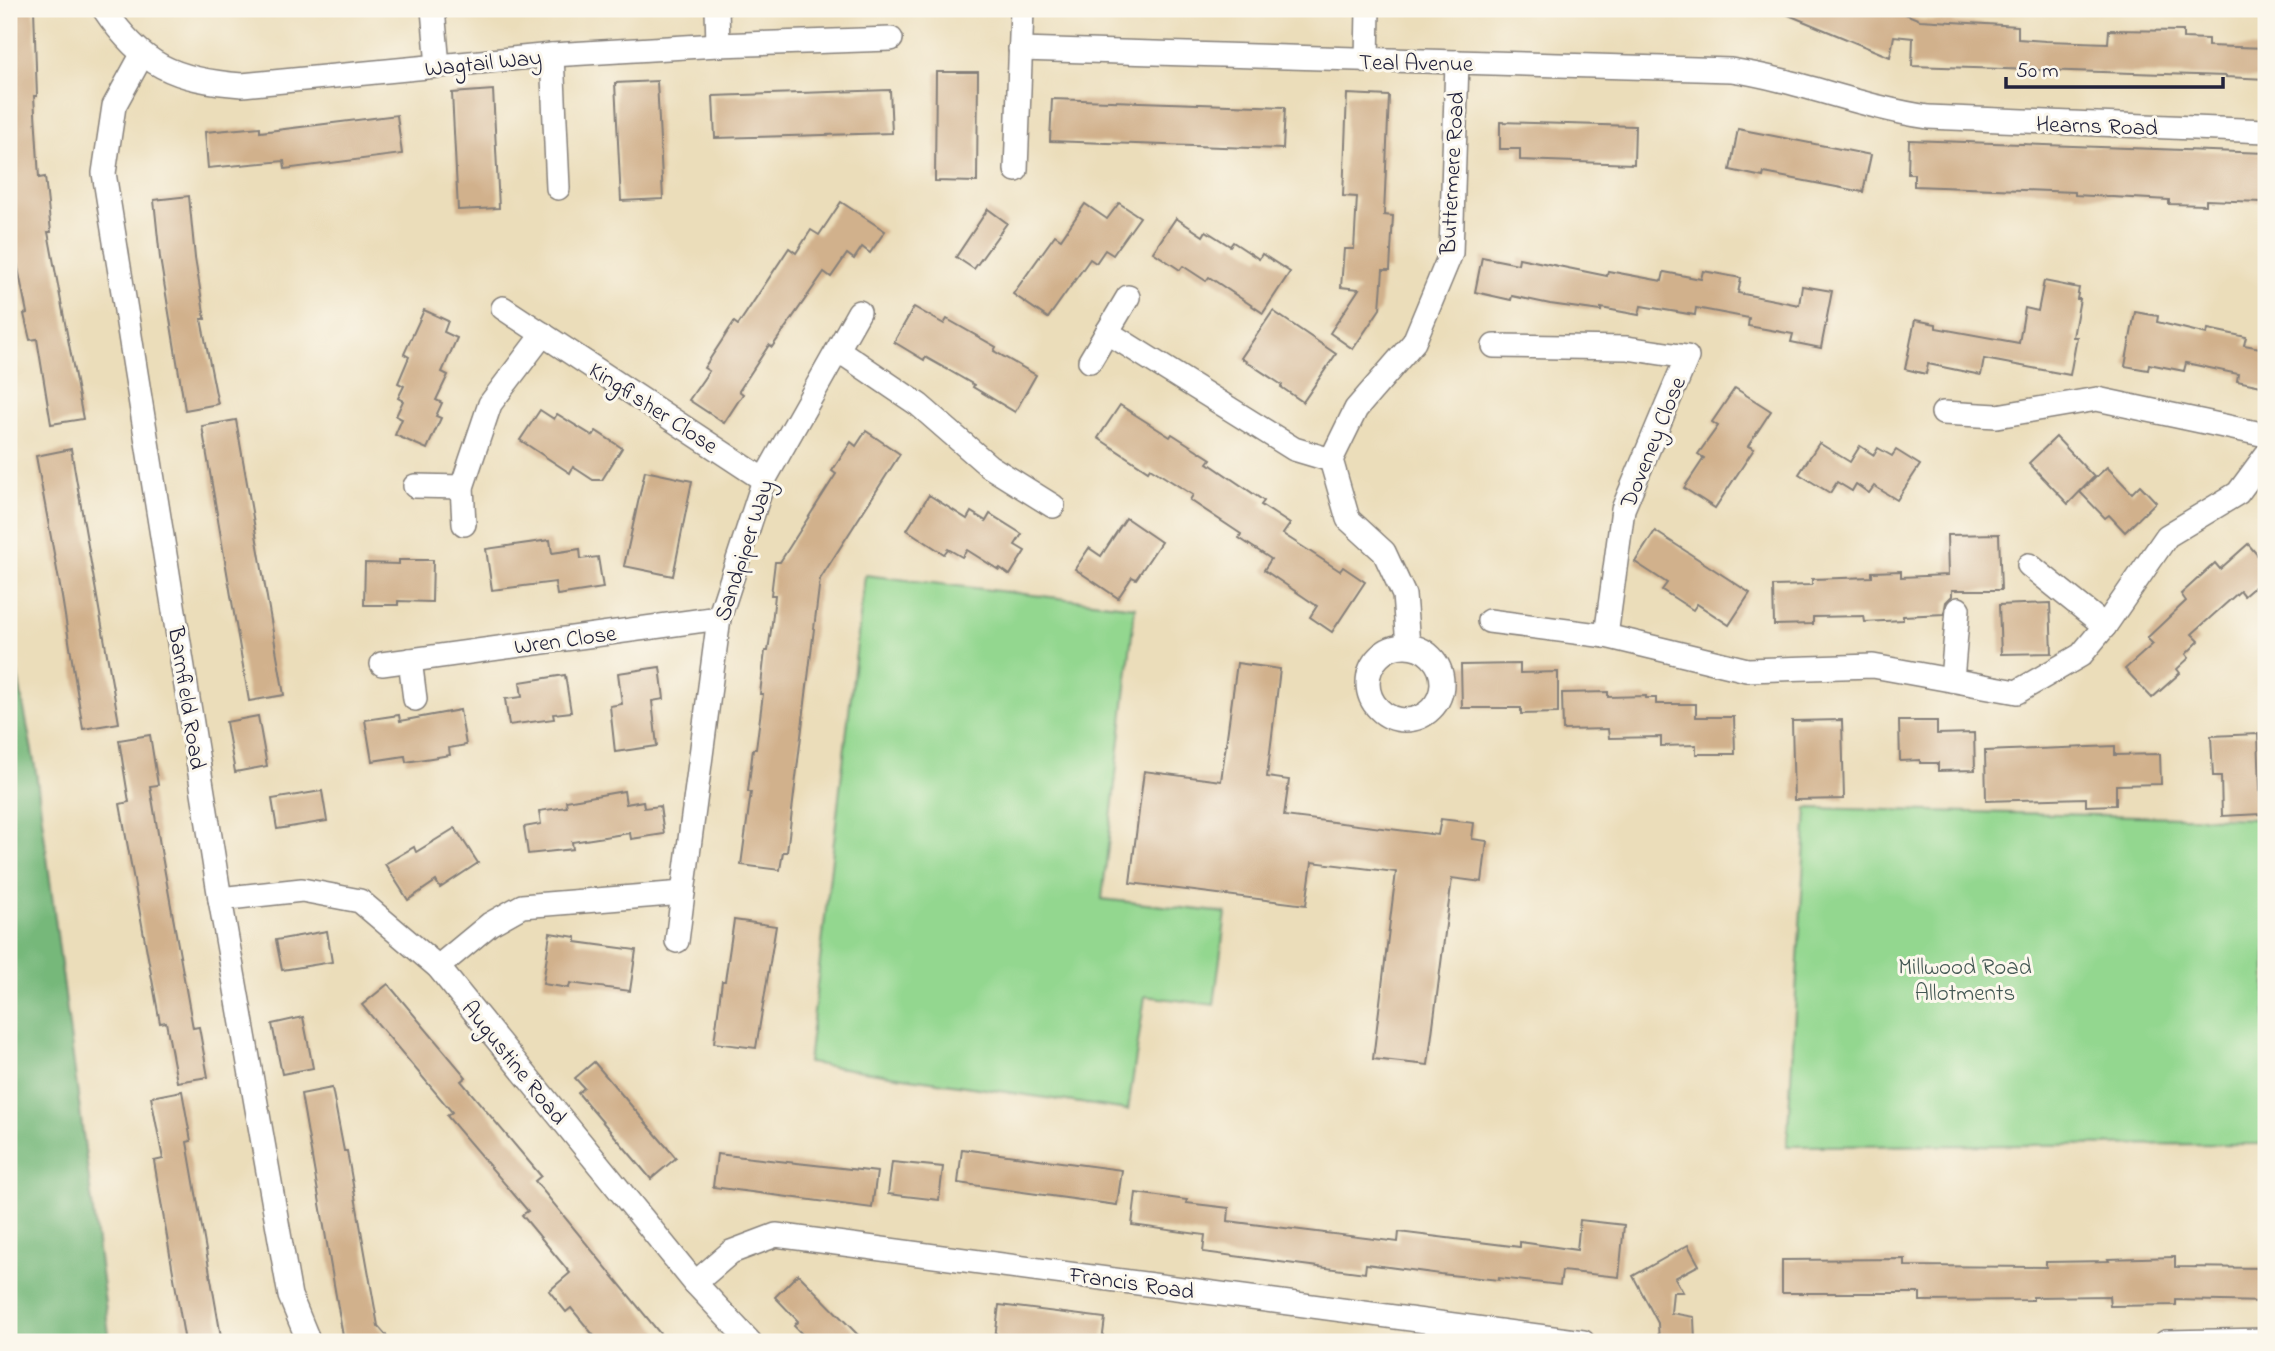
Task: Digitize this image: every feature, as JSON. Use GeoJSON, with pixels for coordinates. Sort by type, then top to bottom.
{"type":"FeatureCollection","features":[{"type":"Feature","properties":{"kind":"street","name":"Wagtail Way"},"geometry":{"type":"LineString","coordinates":[[104,9],[124,37],[142,55],[171,71],[211,83],[242,85],[552,55],[718,45],[891,39]]}},
{"type":"Feature","properties":{"kind":"street"},"geometry":{"type":"LineString","coordinates":[[433,9],[438,66]]}},
{"type":"Feature","properties":{"kind":"street"},"geometry":{"type":"LineString","coordinates":[[717,9],[718,45]]}},
{"type":"Feature","properties":{"kind":"street"},"geometry":{"type":"LineString","coordinates":[[1017,170],[1022,9]]}},
{"type":"Feature","properties":{"kind":"street"},"geometry":{"type":"LineString","coordinates":[[1367,61],[1368,9]]}},
{"type":"Feature","properties":{"kind":"street","name":"Teal Avenue"},"geometry":{"type":"LineString","coordinates":[[1020,49],[1731,70],[1787,80],[1898,113],[1928,117]]}},
{"type":"Feature","properties":{"kind":"street","name":"Barnfield Road"},"geometry":{"type":"LineString","coordinates":[[142,55],[114,106],[104,173],[220,899],[290,1296],[310,1342]]}},
{"type":"Feature","properties":{"kind":"street"},"geometry":{"type":"LineString","coordinates":[[552,55],[558,188]]}},
{"type":"Feature","properties":{"kind":"street","name":"Buttermere Road"},"geometry":{"type":"LineString","coordinates":[[1331,460],[1356,409],[1413,342],[1451,253],[1457,62]]}},
{"type":"Feature","properties":{"kind":"street","name":"Hearns Road"},"geometry":{"type":"LineString","coordinates":[[1928,117],[2266,131]]}},
{"type":"Feature","properties":{"kind":"street"},"geometry":{"type":"LineString","coordinates":[[1090,361],[1128,297]]}},
{"type":"Feature","properties":{"kind":"street","name":"Kingfisher Close"},"geometry":{"type":"LineString","coordinates":[[503,308],[764,480]]}},
{"type":"Feature","properties":{"kind":"street","name":"Sandpiper Way"},"geometry":{"type":"LineString","coordinates":[[677,941],[719,618],[764,480],[859,312]]}},
{"type":"Feature","properties":{"kind":"street"},"geometry":{"type":"LineString","coordinates":[[1108,332],[1294,449],[1331,460],[1348,519],[1384,552],[1404,595],[1408,645]]}},
{"type":"Feature","properties":{"kind":"street"},"geometry":{"type":"LineString","coordinates":[[464,524],[462,487],[490,404],[543,334]]}},
{"type":"Feature","properties":{"kind":"street","name":"Doveney Close"},"geometry":{"type":"LineString","coordinates":[[1494,346],[1627,348],[1687,357],[1622,509],[1606,636]]}},
{"type":"Feature","properties":{"kind":"street"},"geometry":{"type":"LineString","coordinates":[[838,350],[919,405],[989,466],[1053,506]]}},
{"type":"Feature","properties":{"kind":"street"},"geometry":{"type":"LineString","coordinates":[[1943,413],[1997,416],[2097,399],[2266,435]]}},
{"type":"Feature","properties":{"kind":"street"},"geometry":{"type":"LineString","coordinates":[[1489,621],[1606,636],[1746,670],[1873,666],[2017,692],[2081,655],[2105,626],[2167,536],[2238,493],[2266,455]]}},
{"type":"Feature","properties":{"kind":"street"},"geometry":{"type":"LineString","coordinates":[[415,486],[462,487]]}},
{"type":"Feature","properties":{"kind":"street"},"geometry":{"type":"LineString","coordinates":[[2029,565],[2105,626]]}},
{"type":"Feature","properties":{"kind":"street"},"geometry":{"type":"LineString","coordinates":[[1952,680],[1958,609]]}},
{"type":"Feature","properties":{"kind":"street","name":"Wren Close"},"geometry":{"type":"LineString","coordinates":[[382,664],[719,618]]}},
{"type":"Feature","properties":{"kind":"street"},"geometry":{"type":"LineString","coordinates":[[410,660],[415,699]]}},
{"type":"Feature","properties":{"kind":"street","name":"Augustine Road"},"geometry":{"type":"LineString","coordinates":[[220,899],[302,890],[360,901],[438,967],[695,1283],[750,1342]]}},
{"type":"Feature","properties":{"kind":"street"},"geometry":{"type":"LineString","coordinates":[[438,967],[490,924],[522,906],[683,893]]}},
{"type":"Feature","properties":{"kind":"street","name":"Francis Road"},"geometry":{"type":"LineString","coordinates":[[695,1283],[731,1252],[776,1235],[1583,1342]]}},
{"type":"Feature","properties":{"kind":"street"},"geometry":{"type":"LineString","coordinates":[[2166,1342],[2266,1340]]}},
{"type":"Feature","properties":{"kind":"green space"},"geometry":{"type":"Polygon","coordinates":[[[865,575],[1135,607],[1102,899],[1226,913],[1214,1005],[1145,996],[1128,1110],[808,1063],[865,575]]]}},
{"type":"Feature","properties":{"kind":"green space"},"geometry":{"type":"Polygon","coordinates":[[[9,629],[36,772],[110,1342],[9,1342],[9,629]]]}},
{"type":"Feature","properties":{"kind":"green space","name":"Millwood Road Allotments"},"geometry":{"type":"Polygon","coordinates":[[[1807,808],[2266,819],[2266,1144],[1787,1146],[1807,808]]]}},
{"type":"Feature","properties":{"kind":"building"},"geometry":{"type":"Polygon","coordinates":[[[9,9],[34,9],[37,96],[34,96],[39,178],[45,177],[51,232],[48,232],[83,419],[51,424],[37,339],[30,340],[16,258],[9,187],[9,9]]]}},
{"type":"Feature","properties":{"kind":"building"},"geometry":{"type":"Polygon","coordinates":[[[1774,9],[1893,9],[1920,20],[2018,26],[2018,39],[2046,41],[2108,43],[2109,30],[2183,31],[2183,38],[2208,39],[2208,46],[2266,48],[2266,79],[1912,66],[1913,38],[1894,36],[1890,57],[1774,9]]]}},
{"type":"Feature","properties":{"kind":"building"},"geometry":{"type":"Polygon","coordinates":[[[936,72],[978,72],[977,182],[935,181],[936,72]]]}},
{"type":"Feature","properties":{"kind":"building"},"geometry":{"type":"Polygon","coordinates":[[[657,81],[663,199],[621,201],[615,83],[657,81]]]}},
{"type":"Feature","properties":{"kind":"building"},"geometry":{"type":"Polygon","coordinates":[[[493,90],[499,208],[458,210],[452,93],[493,90]]]}},
{"type":"Feature","properties":{"kind":"building"},"geometry":{"type":"Polygon","coordinates":[[[890,90],[892,133],[715,138],[713,96],[890,90]]]}},
{"type":"Feature","properties":{"kind":"building"},"geometry":{"type":"Polygon","coordinates":[[[1347,94],[1389,96],[1384,215],[1393,216],[1390,270],[1383,270],[1380,309],[1353,349],[1330,333],[1359,289],[1341,287],[1344,249],[1354,249],[1357,197],[1343,196],[1347,94]]]}},
{"type":"Feature","properties":{"kind":"building"},"geometry":{"type":"Polygon","coordinates":[[[1052,99],[1285,107],[1283,149],[1050,141],[1052,99]]]}},
{"type":"Feature","properties":{"kind":"building"},"geometry":{"type":"Polygon","coordinates":[[[397,115],[402,154],[285,169],[284,161],[208,168],[205,132],[260,127],[260,132],[397,115]]]}},
{"type":"Feature","properties":{"kind":"building"},"geometry":{"type":"Polygon","coordinates":[[[1500,122],[1635,126],[1634,164],[1520,160],[1520,149],[1500,149],[1500,122]]]}},
{"type":"Feature","properties":{"kind":"building"},"geometry":{"type":"Polygon","coordinates":[[[1738,129],[1871,155],[1863,192],[1764,173],[1763,177],[1730,170],[1738,129]]]}},
{"type":"Feature","properties":{"kind":"building"},"geometry":{"type":"Polygon","coordinates":[[[1909,140],[2266,153],[2266,190],[2262,190],[2262,202],[2206,200],[2206,205],[2169,204],[2169,200],[2075,195],[2075,192],[1914,186],[1914,174],[1908,174],[1909,140]]]}},
{"type":"Feature","properties":{"kind":"building"},"geometry":{"type":"Polygon","coordinates":[[[189,196],[205,319],[201,319],[218,404],[185,410],[160,258],[154,200],[189,196]]]}},
{"type":"Feature","properties":{"kind":"building"},"geometry":{"type":"Polygon","coordinates":[[[841,202],[885,231],[870,253],[862,247],[854,259],[847,254],[831,277],[824,272],[772,347],[769,345],[739,391],[743,394],[724,423],[689,400],[709,371],[704,368],[734,322],[738,325],[789,248],[796,253],[811,230],[819,235],[841,202]]]}},
{"type":"Feature","properties":{"kind":"building"},"geometry":{"type":"Polygon","coordinates":[[[1119,203],[1140,217],[1113,255],[1105,250],[1096,263],[1090,259],[1048,318],[1013,294],[1055,235],[1061,239],[1085,204],[1107,219],[1119,203]]]}},
{"type":"Feature","properties":{"kind":"building"},"geometry":{"type":"Polygon","coordinates":[[[988,209],[1007,223],[974,269],[956,257],[988,209]]]}},
{"type":"Feature","properties":{"kind":"building"},"geometry":{"type":"Polygon","coordinates":[[[1176,218],[1203,236],[1206,231],[1230,246],[1233,242],[1259,259],[1262,254],[1290,272],[1263,313],[1209,277],[1206,281],[1183,266],[1180,270],[1153,252],[1176,218]]]}},
{"type":"Feature","properties":{"kind":"building"},"geometry":{"type":"Polygon","coordinates":[[[1482,257],[1518,264],[1519,258],[1607,276],[1608,271],[1662,281],[1664,272],[1701,279],[1703,271],[1741,278],[1738,293],[1799,305],[1802,286],[1832,291],[1821,348],[1791,342],[1793,334],[1748,326],[1749,318],[1696,308],[1695,315],[1641,306],[1639,315],[1601,308],[1601,311],[1550,304],[1512,296],[1511,300],[1475,292],[1482,257]]]}},
{"type":"Feature","properties":{"kind":"building"},"geometry":{"type":"Polygon","coordinates":[[[2044,281],[2079,288],[2077,299],[2080,299],[2073,337],[2077,337],[2070,375],[1984,359],[1981,375],[1928,364],[1926,374],[1905,369],[1915,320],[1936,324],[1936,328],[2019,343],[2025,308],[2038,311],[2044,281]]]}},
{"type":"Feature","properties":{"kind":"building"},"geometry":{"type":"Polygon","coordinates":[[[914,307],[944,324],[947,319],[996,347],[994,351],[1036,375],[1015,412],[950,371],[925,357],[924,360],[894,342],[914,307]]]}},
{"type":"Feature","properties":{"kind":"building"},"geometry":{"type":"Polygon","coordinates":[[[424,310],[448,321],[444,332],[457,338],[442,372],[448,375],[436,400],[442,403],[436,416],[441,418],[427,449],[395,435],[402,419],[396,416],[403,401],[398,398],[404,386],[398,383],[409,357],[404,354],[424,310]]]}},
{"type":"Feature","properties":{"kind":"building"},"geometry":{"type":"Polygon","coordinates":[[[1273,311],[1336,354],[1303,402],[1241,358],[1273,311]]]}},
{"type":"Feature","properties":{"kind":"building"},"geometry":{"type":"Polygon","coordinates":[[[2135,312],[2158,316],[2157,322],[2207,334],[2208,329],[2246,337],[2244,345],[2266,349],[2266,387],[2237,381],[2238,374],[2186,363],[2184,371],[2149,364],[2148,370],[2125,366],[2135,312]]]}},
{"type":"Feature","properties":{"kind":"building"},"geometry":{"type":"Polygon","coordinates":[[[1735,388],[1771,411],[1748,446],[1754,449],[1715,508],[1684,488],[1704,458],[1698,454],[1718,426],[1712,422],[1735,388]]]}},
{"type":"Feature","properties":{"kind":"building"},"geometry":{"type":"Polygon","coordinates":[[[1120,405],[1211,459],[1208,463],[1264,501],[1261,505],[1290,524],[1283,534],[1340,571],[1343,567],[1365,582],[1332,632],[1310,617],[1317,606],[1264,570],[1271,559],[1239,538],[1241,534],[1190,500],[1193,495],[1150,468],[1148,471],[1098,438],[1120,405]]]}},
{"type":"Feature","properties":{"kind":"building"},"geometry":{"type":"Polygon","coordinates":[[[540,410],[554,419],[557,414],[593,436],[596,431],[622,448],[602,480],[593,480],[573,467],[570,473],[520,440],[540,410]]]}},
{"type":"Feature","properties":{"kind":"building"},"geometry":{"type":"Polygon","coordinates":[[[236,420],[284,695],[249,701],[202,426],[236,420]]]}},
{"type":"Feature","properties":{"kind":"building"},"geometry":{"type":"Polygon","coordinates":[[[866,431],[900,454],[820,579],[787,852],[783,852],[780,870],[741,865],[751,792],[748,792],[753,749],[756,749],[763,694],[760,694],[765,651],[768,651],[772,623],[775,595],[771,595],[775,562],[780,562],[836,474],[832,471],[851,442],[856,446],[866,431]]]}},
{"type":"Feature","properties":{"kind":"building"},"geometry":{"type":"Polygon","coordinates":[[[2056,437],[2094,477],[2068,504],[2029,463],[2056,437]]]}},
{"type":"Feature","properties":{"kind":"building"},"geometry":{"type":"Polygon","coordinates":[[[1819,443],[1850,462],[1860,446],[1874,455],[1878,448],[1892,456],[1896,450],[1920,465],[1897,500],[1874,486],[1869,493],[1856,484],[1852,491],[1837,482],[1830,493],[1799,474],[1819,443]]]}},
{"type":"Feature","properties":{"kind":"building"},"geometry":{"type":"Polygon","coordinates":[[[71,449],[119,723],[83,729],[36,456],[71,449]]]}},
{"type":"Feature","properties":{"kind":"building"},"geometry":{"type":"Polygon","coordinates":[[[2107,467],[2132,493],[2140,485],[2156,502],[2125,532],[2109,515],[2105,518],[2080,492],[2107,467]]]}},
{"type":"Feature","properties":{"kind":"building"},"geometry":{"type":"Polygon","coordinates":[[[645,471],[692,481],[673,576],[624,566],[645,471]]]}},
{"type":"Feature","properties":{"kind":"building"},"geometry":{"type":"Polygon","coordinates":[[[929,495],[967,519],[971,512],[986,521],[990,514],[1022,534],[1015,545],[1025,551],[1010,575],[967,550],[962,557],[948,549],[944,554],[907,530],[929,495]]]}},
{"type":"Feature","properties":{"kind":"building"},"geometry":{"type":"Polygon","coordinates":[[[1126,518],[1161,542],[1136,579],[1132,577],[1118,598],[1075,569],[1089,548],[1101,556],[1126,518]]]}},
{"type":"Feature","properties":{"kind":"building"},"geometry":{"type":"Polygon","coordinates":[[[1655,531],[1750,593],[1729,625],[1697,604],[1693,610],[1662,590],[1667,583],[1635,562],[1655,531]]]}},
{"type":"Feature","properties":{"kind":"building"},"geometry":{"type":"Polygon","coordinates":[[[1999,534],[2001,590],[1952,590],[1944,614],[1903,616],[1903,620],[1865,622],[1864,616],[1813,617],[1813,624],[1774,625],[1773,586],[1812,585],[1812,579],[1872,577],[1872,572],[1901,571],[1901,577],[1948,575],[1947,535],[1999,534]]]}},
{"type":"Feature","properties":{"kind":"building"},"geometry":{"type":"Polygon","coordinates":[[[550,540],[552,553],[580,549],[581,559],[598,557],[603,588],[557,595],[555,582],[492,590],[486,549],[550,540]]]}},
{"type":"Feature","properties":{"kind":"building"},"geometry":{"type":"Polygon","coordinates":[[[2248,544],[2266,565],[2266,577],[2244,596],[2240,591],[2192,634],[2199,641],[2186,654],[2189,658],[2177,669],[2180,673],[2152,698],[2125,669],[2153,644],[2147,638],[2186,601],[2181,594],[2215,563],[2220,569],[2248,544]]]}},
{"type":"Feature","properties":{"kind":"building"},"geometry":{"type":"Polygon","coordinates":[[[399,560],[433,560],[432,602],[398,601],[398,605],[364,605],[365,563],[399,564],[399,560]]]}},
{"type":"Feature","properties":{"kind":"building"},"geometry":{"type":"Polygon","coordinates":[[[2050,603],[2052,653],[2001,654],[1999,605],[2050,603]]]}},
{"type":"Feature","properties":{"kind":"building"},"geometry":{"type":"Polygon","coordinates":[[[1237,663],[1280,669],[1267,777],[1289,780],[1284,816],[1438,835],[1441,819],[1474,823],[1472,839],[1487,841],[1482,882],[1452,878],[1428,1065],[1373,1059],[1396,872],[1312,862],[1306,905],[1130,883],[1144,771],[1221,781],[1237,663]]]}},
{"type":"Feature","properties":{"kind":"building"},"geometry":{"type":"Polygon","coordinates":[[[1520,664],[1520,673],[1558,672],[1558,713],[1521,714],[1521,708],[1462,708],[1461,665],[1520,664]]]}},
{"type":"Feature","properties":{"kind":"building"},"geometry":{"type":"Polygon","coordinates":[[[660,667],[664,699],[652,701],[657,746],[615,752],[610,706],[622,704],[618,673],[660,667]]]}},
{"type":"Feature","properties":{"kind":"building"},"geometry":{"type":"Polygon","coordinates":[[[565,675],[571,712],[553,714],[554,719],[509,725],[505,699],[522,697],[520,682],[565,675]]]}},
{"type":"Feature","properties":{"kind":"building"},"geometry":{"type":"Polygon","coordinates":[[[1608,692],[1608,697],[1656,698],[1656,704],[1696,704],[1696,717],[1734,717],[1735,754],[1696,754],[1696,745],[1661,746],[1661,737],[1609,738],[1608,729],[1563,730],[1562,693],[1608,692]]]}},
{"type":"Feature","properties":{"kind":"building"},"geometry":{"type":"Polygon","coordinates":[[[460,710],[466,745],[449,748],[450,755],[406,762],[405,756],[372,761],[365,720],[399,715],[400,721],[460,710]]]}},
{"type":"Feature","properties":{"kind":"building"},"geometry":{"type":"Polygon","coordinates":[[[258,716],[267,766],[235,772],[226,722],[258,716]]]}},
{"type":"Feature","properties":{"kind":"building"},"geometry":{"type":"Polygon","coordinates":[[[1842,720],[1844,799],[1794,800],[1792,721],[1842,720]]]}},
{"type":"Feature","properties":{"kind":"building"},"geometry":{"type":"Polygon","coordinates":[[[1899,721],[1937,721],[1937,734],[1974,733],[1975,770],[1938,771],[1938,763],[1900,761],[1899,721]]]}},
{"type":"Feature","properties":{"kind":"building"},"geometry":{"type":"Polygon","coordinates":[[[2258,734],[2261,814],[2222,816],[2221,776],[2213,776],[2211,736],[2258,734]]]}},
{"type":"Feature","properties":{"kind":"building"},"geometry":{"type":"Polygon","coordinates":[[[150,735],[158,785],[150,786],[160,845],[193,1028],[199,1027],[208,1077],[177,1082],[166,1022],[160,1023],[120,804],[129,802],[119,740],[150,735]]]}},
{"type":"Feature","properties":{"kind":"building"},"geometry":{"type":"Polygon","coordinates":[[[2115,746],[2115,755],[2160,754],[2161,784],[2116,785],[2116,805],[2086,806],[2086,798],[1986,801],[1985,751],[2115,746]]]}},
{"type":"Feature","properties":{"kind":"building"},"geometry":{"type":"Polygon","coordinates":[[[322,791],[327,821],[277,829],[272,799],[322,791]]]}},
{"type":"Feature","properties":{"kind":"building"},"geometry":{"type":"Polygon","coordinates":[[[624,791],[626,804],[643,801],[644,808],[660,806],[664,834],[631,839],[630,833],[572,842],[573,849],[528,854],[524,827],[541,824],[539,811],[567,807],[566,801],[624,791]]]}},
{"type":"Feature","properties":{"kind":"building"},"geometry":{"type":"Polygon","coordinates":[[[455,828],[478,863],[440,888],[436,881],[408,900],[385,864],[414,847],[416,852],[455,828]]]}},
{"type":"Feature","properties":{"kind":"building"},"geometry":{"type":"Polygon","coordinates":[[[734,920],[776,926],[756,1048],[714,1043],[734,920]]]}},
{"type":"Feature","properties":{"kind":"building"},"geometry":{"type":"Polygon","coordinates":[[[327,931],[332,962],[282,970],[276,940],[327,931]]]}},
{"type":"Feature","properties":{"kind":"building"},"geometry":{"type":"Polygon","coordinates":[[[550,933],[576,937],[576,942],[636,950],[630,991],[570,983],[569,988],[543,984],[550,933]]]}},
{"type":"Feature","properties":{"kind":"building"},"geometry":{"type":"Polygon","coordinates":[[[388,984],[466,1077],[461,1081],[541,1176],[535,1181],[667,1342],[599,1342],[571,1308],[566,1312],[549,1291],[570,1273],[522,1215],[528,1211],[447,1116],[452,1112],[362,1005],[388,984]]]}},
{"type":"Feature","properties":{"kind":"building"},"geometry":{"type":"Polygon","coordinates":[[[303,1017],[313,1068],[282,1074],[272,1024],[303,1017]]]}},
{"type":"Feature","properties":{"kind":"building"},"geometry":{"type":"Polygon","coordinates":[[[594,1062],[676,1158],[651,1179],[578,1093],[584,1088],[575,1078],[594,1062]]]}},
{"type":"Feature","properties":{"kind":"building"},"geometry":{"type":"Polygon","coordinates":[[[332,1088],[344,1151],[347,1151],[378,1326],[392,1342],[344,1342],[301,1094],[332,1088]]]}},
{"type":"Feature","properties":{"kind":"building"},"geometry":{"type":"Polygon","coordinates":[[[182,1091],[191,1141],[187,1142],[222,1342],[185,1342],[154,1161],[163,1159],[151,1097],[182,1091]]]}},
{"type":"Feature","properties":{"kind":"building"},"geometry":{"type":"Polygon","coordinates":[[[962,1149],[1122,1170],[1117,1205],[958,1183],[962,1149]]]}},
{"type":"Feature","properties":{"kind":"building"},"geometry":{"type":"Polygon","coordinates":[[[717,1154],[877,1172],[872,1208],[713,1187],[717,1154]]]}},
{"type":"Feature","properties":{"kind":"building"},"geometry":{"type":"Polygon","coordinates":[[[892,1162],[943,1167],[939,1200],[888,1194],[892,1162]]]}},
{"type":"Feature","properties":{"kind":"building"},"geometry":{"type":"Polygon","coordinates":[[[1136,1193],[1229,1208],[1228,1221],[1398,1242],[1399,1232],[1520,1247],[1520,1242],[1577,1250],[1580,1220],[1624,1225],[1619,1277],[1562,1271],[1560,1285],[1366,1264],[1365,1273],[1203,1252],[1205,1235],[1132,1225],[1136,1193]]]}},
{"type":"Feature","properties":{"kind":"building"},"geometry":{"type":"Polygon","coordinates":[[[1688,1245],[1699,1265],[1675,1278],[1683,1292],[1673,1292],[1671,1313],[1694,1317],[1695,1342],[1659,1342],[1658,1323],[1633,1276],[1688,1245]]]}},
{"type":"Feature","properties":{"kind":"building"},"geometry":{"type":"Polygon","coordinates":[[[2175,1257],[2175,1267],[2266,1268],[2266,1302],[2176,1300],[2176,1305],[2110,1306],[2109,1296],[1920,1301],[1920,1293],[1782,1293],[1782,1260],[1905,1259],[1905,1266],[2046,1267],[2046,1262],[2175,1257]]]}},
{"type":"Feature","properties":{"kind":"building"},"geometry":{"type":"Polygon","coordinates":[[[798,1274],[865,1342],[810,1342],[794,1326],[798,1321],[775,1297],[798,1274]]]}},
{"type":"Feature","properties":{"kind":"building"},"geometry":{"type":"Polygon","coordinates":[[[999,1305],[1105,1318],[1102,1342],[1022,1342],[995,1339],[999,1305]]]}}]}
